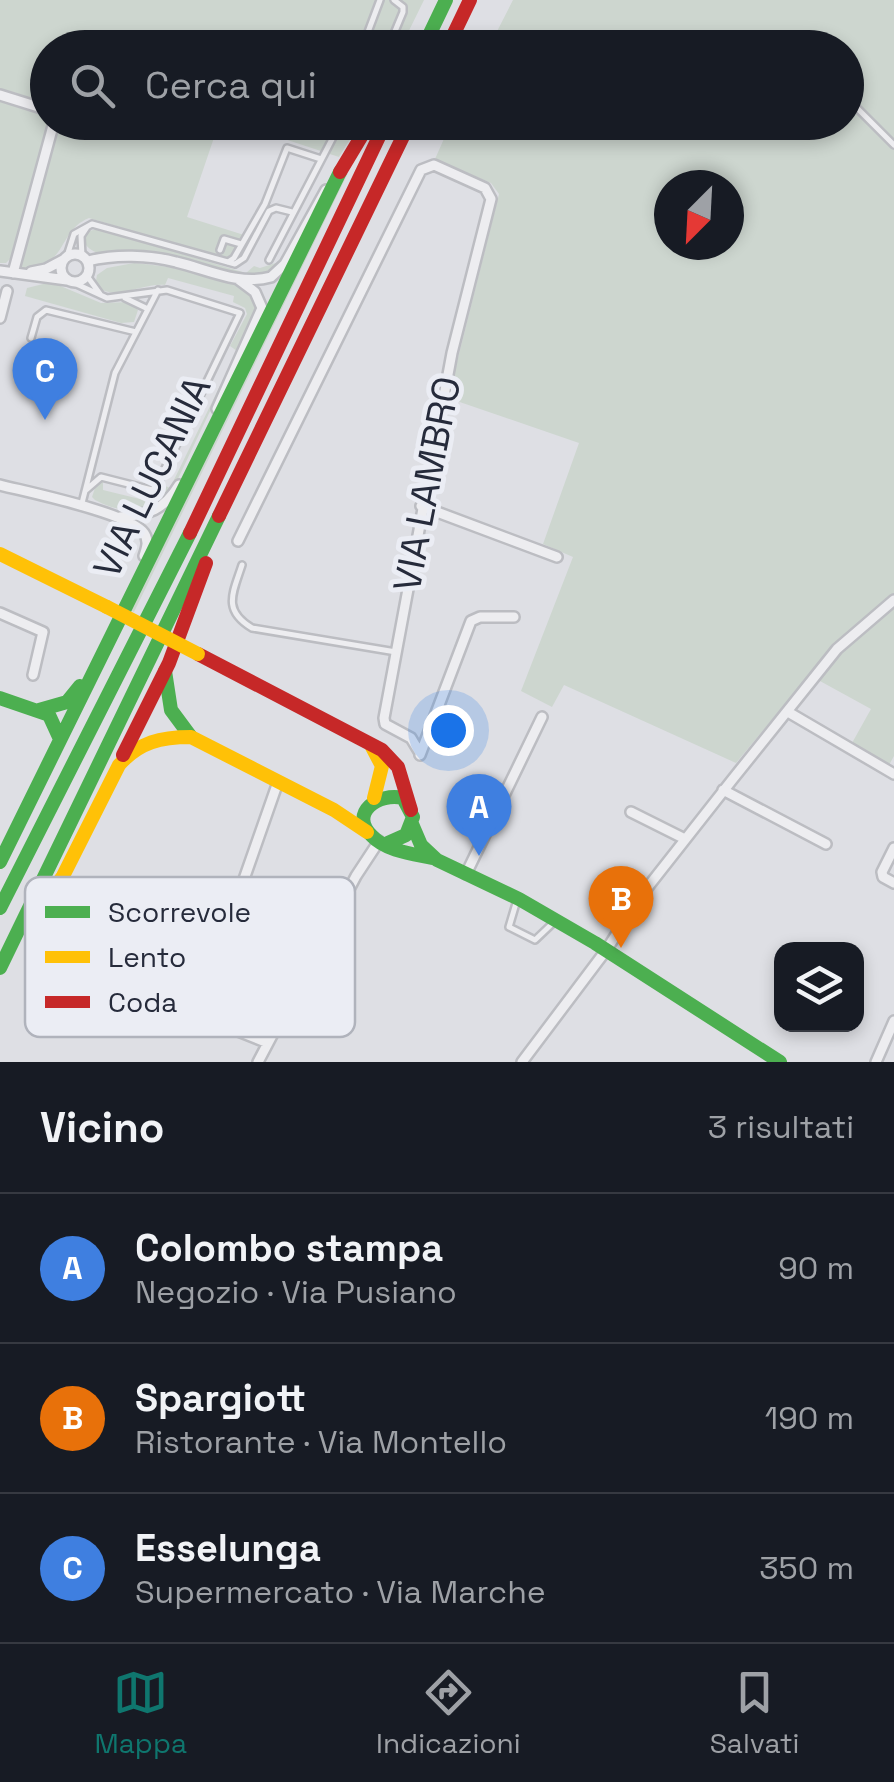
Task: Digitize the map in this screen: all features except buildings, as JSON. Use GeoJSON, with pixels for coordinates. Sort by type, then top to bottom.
{"type":"FeatureCollection","features":[{"type":"Feature","properties":{"kind":"main road"},"geometry":{"type":"LineString","coordinates":[[419,30],[434,0]]}},
{"type":"Feature","properties":{"kind":"main road"},"geometry":{"type":"LineString","coordinates":[[432,30],[446,0]]}},
{"type":"Feature","properties":{"kind":"main road"},"geometry":{"type":"LineString","coordinates":[[456,30],[470,0]]}},
{"type":"Feature","properties":{"kind":"main road","name":"VIA LUCANIA"},"geometry":{"type":"LineString","coordinates":[[0,862],[212,427],[359,140]]}},
{"type":"Feature","properties":{"kind":"main road"},"geometry":{"type":"LineString","coordinates":[[0,908],[214,486],[377,140]]}},
{"type":"Feature","properties":{"kind":"main road"},"geometry":{"type":"LineString","coordinates":[[45,877],[401,140]]}},
{"type":"Feature","properties":{"kind":"main road"},"geometry":{"type":"LineString","coordinates":[[62,877],[164,671],[204,572],[217,519]]}},
{"type":"Feature","properties":{"kind":"main road"},"geometry":{"type":"LineString","coordinates":[[0,554],[369,742],[398,766],[420,847],[438,860]]}},
{"type":"Feature","properties":{"kind":"main road"},"geometry":{"type":"LineString","coordinates":[[39,710],[67,702],[112,634]]}},
{"type":"Feature","properties":{"kind":"main road"},"geometry":{"type":"LineString","coordinates":[[164,671],[167,698],[178,723],[190,737],[334,810],[376,840],[438,860],[557,919],[780,1062]]}},
{"type":"Feature","properties":{"kind":"main road"},"geometry":{"type":"LineString","coordinates":[[0,698],[39,710],[54,721],[60,740]]}},
{"type":"Feature","properties":{"kind":"main road"},"geometry":{"type":"LineString","coordinates":[[119,764],[128,753],[153,738],[190,737]]}},
{"type":"Feature","properties":{"kind":"main road"},"geometry":{"type":"LineString","coordinates":[[369,742],[382,766],[364,820],[376,840]]}},
{"type":"Feature","properties":{"kind":"main road"},"geometry":{"type":"LineString","coordinates":[[334,810],[396,795],[412,817]]}},
{"type":"Feature","properties":{"kind":"main road"},"geometry":{"type":"LineString","coordinates":[[376,840],[406,835],[412,817]]}},
{"type":"Feature","properties":{"kind":"main road"},"geometry":{"type":"LineString","coordinates":[[0,968],[25,919]]}},
{"type":"Feature","properties":{"kind":"main road"},"geometry":{"type":"LineString","coordinates":[[20,929],[25,925]]}},
{"type":"Feature","properties":{"kind":"street"},"geometry":{"type":"LineString","coordinates":[[0,95],[30,104]]}},
{"type":"Feature","properties":{"kind":"street"},"geometry":{"type":"LineString","coordinates":[[13,273],[49,140]]}},
{"type":"Feature","properties":{"kind":"street","name":"VIA LAMBRO"},"geometry":{"type":"LineString","coordinates":[[238,541],[421,170],[434,164],[485,188],[491,199],[452,353],[421,506],[385,724],[411,738],[420,755],[472,621],[480,617],[514,616]]}},
{"type":"Feature","properties":{"kind":"street"},"geometry":{"type":"LineString","coordinates":[[70,281],[86,266],[132,257],[179,262],[238,279],[262,280],[278,272],[320,197],[340,172]]}},
{"type":"Feature","properties":{"kind":"street"},"geometry":{"type":"LineString","coordinates":[[13,273],[46,269],[66,257]]}},
{"type":"Feature","properties":{"kind":"street"},"geometry":{"type":"LineString","coordinates":[[66,257],[86,266]]}},
{"type":"Feature","properties":{"kind":"street"},"geometry":{"type":"LineString","coordinates":[[66,257],[61,270],[70,281]]}},
{"type":"Feature","properties":{"kind":"street"},"geometry":{"type":"LineString","coordinates":[[0,271],[70,281]]}},
{"type":"Feature","properties":{"kind":"street"},"geometry":{"type":"LineString","coordinates":[[120,518],[148,514],[170,500],[198,445],[212,427],[220,400],[262,308],[255,292],[238,279]]}},
{"type":"Feature","properties":{"kind":"street"},"geometry":{"type":"LineString","coordinates":[[0,318],[8,291]]}},
{"type":"Feature","properties":{"kind":"street"},"geometry":{"type":"LineString","coordinates":[[0,484],[138,526],[148,547],[131,594]]}},
{"type":"Feature","properties":{"kind":"street"},"geometry":{"type":"LineString","coordinates":[[421,506],[557,557]]}},
{"type":"Feature","properties":{"kind":"street"},"geometry":{"type":"LineString","coordinates":[[522,1062],[607,949],[640,897],[723,790],[837,649],[894,600]]}},
{"type":"Feature","properties":{"kind":"street"},"geometry":{"type":"LineString","coordinates":[[0,613],[43,632],[33,675]]}},
{"type":"Feature","properties":{"kind":"street"},"geometry":{"type":"LineString","coordinates":[[788,712],[894,774]]}},
{"type":"Feature","properties":{"kind":"street"},"geometry":{"type":"LineString","coordinates":[[466,874],[542,717]]}},
{"type":"Feature","properties":{"kind":"street"},"geometry":{"type":"LineString","coordinates":[[245,877],[278,782]]}},
{"type":"Feature","properties":{"kind":"street"},"geometry":{"type":"LineString","coordinates":[[723,790],[826,844]]}},
{"type":"Feature","properties":{"kind":"street"},"geometry":{"type":"LineString","coordinates":[[631,812],[685,839]]}},
{"type":"Feature","properties":{"kind":"street"},"geometry":{"type":"LineString","coordinates":[[355,879],[376,840]]}},
{"type":"Feature","properties":{"kind":"street"},"geometry":{"type":"LineString","coordinates":[[894,848],[882,872],[894,884]]}},
{"type":"Feature","properties":{"kind":"street"},"geometry":{"type":"LineString","coordinates":[[876,1062],[894,1022]]}},
{"type":"Feature","properties":{"kind":"street"},"geometry":{"type":"LineString","coordinates":[[253,1037],[268,1043]]}},
{"type":"Feature","properties":{"kind":"street"},"geometry":{"type":"LineString","coordinates":[[258,1062],[271,1037]]}},
{"type":"Feature","properties":{"kind":"lane"},"geometry":{"type":"LineString","coordinates":[[369,30],[380,0]]}},
{"type":"Feature","properties":{"kind":"lane"},"geometry":{"type":"LineString","coordinates":[[394,0],[403,7],[396,30]]}},
{"type":"Feature","properties":{"kind":"lane"},"geometry":{"type":"LineString","coordinates":[[864,115],[894,146]]}},
{"type":"Feature","properties":{"kind":"lane"},"geometry":{"type":"LineString","coordinates":[[269,260],[332,140]]}},
{"type":"Feature","properties":{"kind":"lane"},"geometry":{"type":"LineString","coordinates":[[226,264],[234,258],[265,204],[288,148],[321,160]]}},
{"type":"Feature","properties":{"kind":"lane"},"geometry":{"type":"LineString","coordinates":[[66,257],[74,234],[92,224],[234,264],[244,258],[270,211],[276,208],[292,212]]}},
{"type":"Feature","properties":{"kind":"lane"},"geometry":{"type":"LineString","coordinates":[[92,224],[81,236],[86,266],[96,292],[107,298]]}},
{"type":"Feature","properties":{"kind":"lane"},"geometry":{"type":"LineString","coordinates":[[220,250],[224,239],[241,244]]}},
{"type":"Feature","properties":{"kind":"lane"},"geometry":{"type":"LineString","coordinates":[[70,281],[107,298],[134,300],[148,310]]}},
{"type":"Feature","properties":{"kind":"lane"},"geometry":{"type":"LineString","coordinates":[[86,490],[102,478],[152,490],[158,485],[240,318],[236,310],[158,290],[122,298]]}},
{"type":"Feature","properties":{"kind":"lane"},"geometry":{"type":"LineString","coordinates":[[81,507],[115,373],[158,290]]}},
{"type":"Feature","properties":{"kind":"lane"},"geometry":{"type":"LineString","coordinates":[[31,338],[36,316],[46,310],[136,332]]}},
{"type":"Feature","properties":{"kind":"lane"},"geometry":{"type":"LineString","coordinates":[[242,565],[232,605],[235,615],[252,628],[396,652]]}},
{"type":"Feature","properties":{"kind":"lane"},"geometry":{"type":"LineString","coordinates":[[518,898],[510,928],[535,940],[557,919]]}},
{"type":"Feature","properties":{"kind":"shaded area"},"geometry":{"type":"Polygon","coordinates":[[[0,0],[424,0],[409,30],[30,30],[30,140],[213,140],[187,217],[244,235],[236,262],[89,218],[71,232],[45,264],[16,268],[35,201],[28,199],[11,258],[0,263],[0,0]]]}},
{"type":"Feature","properties":{"kind":"shaded area"},"geometry":{"type":"Polygon","coordinates":[[[513,0],[894,0],[894,756],[889,765],[852,743],[871,709],[809,675],[736,763],[564,685],[552,707],[521,691],[573,557],[543,544],[579,443],[448,398],[499,194],[491,183],[435,159],[443,140],[864,140],[864,30],[498,30],[513,0]]]}},
{"type":"Feature","properties":{"kind":"shaded area"},"geometry":{"type":"Polygon","coordinates":[[[288,140],[350,140],[339,157],[288,140]]]}},
{"type":"Feature","properties":{"kind":"shaded area"},"geometry":{"type":"Polygon","coordinates":[[[348,173],[134,612],[128,609],[348,173]]]}},
{"type":"Feature","properties":{"kind":"shaded area"},"geometry":{"type":"Polygon","coordinates":[[[99,229],[246,273],[254,266],[260,268],[282,261],[271,271],[256,274],[237,273],[217,269],[157,254],[102,254],[84,242],[88,231],[99,229]]]}},
{"type":"Feature","properties":{"kind":"shaded area"},"geometry":{"type":"Polygon","coordinates":[[[134,263],[206,274],[225,281],[253,298],[258,310],[175,485],[149,507],[129,510],[95,500],[92,497],[96,485],[103,482],[103,490],[144,500],[163,485],[170,488],[237,351],[230,346],[247,314],[245,308],[233,302],[234,296],[168,278],[165,285],[120,292],[95,286],[97,275],[107,268],[134,263]]]}},
{"type":"Feature","properties":{"kind":"shaded area"},"geometry":{"type":"Polygon","coordinates":[[[51,282],[101,303],[129,302],[138,310],[134,322],[121,323],[25,296],[27,288],[51,282]]]}},
{"type":"Feature","properties":{"kind":"traffic: fast"},"geometry":{"type":"LineString","coordinates":[[432,30],[446,0]]}},
{"type":"Feature","properties":{"kind":"traffic: fast"},"geometry":{"type":"LineString","coordinates":[[0,862],[340,172]]}},
{"type":"Feature","properties":{"kind":"traffic: fast"},"geometry":{"type":"LineString","coordinates":[[44,877],[219,516]]}},
{"type":"Feature","properties":{"kind":"traffic: fast"},"geometry":{"type":"LineString","coordinates":[[0,908],[190,533]]}},
{"type":"Feature","properties":{"kind":"traffic: fast"},"geometry":{"type":"LineString","coordinates":[[165,671],[171,710],[191,737]]}},
{"type":"Feature","properties":{"kind":"traffic: fast"},"geometry":{"type":"LineString","coordinates":[[39,710],[67,702],[80,686]]}},
{"type":"Feature","properties":{"kind":"traffic: fast"},"geometry":{"type":"LineString","coordinates":[[0,698],[49,715],[60,739]]}},
{"type":"Feature","properties":{"kind":"traffic: fast"},"geometry":{"type":"LineString","coordinates":[[388,843],[406,835],[413,817],[403,798],[385,798],[369,806],[363,820],[365,828],[385,845],[432,858]]}},
{"type":"Feature","properties":{"kind":"traffic: fast"},"geometry":{"type":"LineString","coordinates":[[412,824],[421,845],[437,860],[519,899],[595,943],[780,1062]]}},
{"type":"Feature","properties":{"kind":"traffic: fast"},"geometry":{"type":"LineString","coordinates":[[0,968],[25,916]]}},
{"type":"Feature","properties":{"kind":"traffic: slow"},"geometry":{"type":"LineString","coordinates":[[0,554],[107,607]]}},
{"type":"Feature","properties":{"kind":"traffic: slow"},"geometry":{"type":"LineString","coordinates":[[107,607],[198,654]]}},
{"type":"Feature","properties":{"kind":"traffic: slow"},"geometry":{"type":"LineString","coordinates":[[191,737],[334,810],[367,832]]}},
{"type":"Feature","properties":{"kind":"traffic: slow"},"geometry":{"type":"LineString","coordinates":[[62,877],[119,765],[151,742],[191,737]]}},
{"type":"Feature","properties":{"kind":"traffic: slow"},"geometry":{"type":"LineString","coordinates":[[372,747],[382,766],[374,798]]}},
{"type":"Feature","properties":{"kind":"traffic: jam"},"geometry":{"type":"LineString","coordinates":[[456,30],[470,0]]}},
{"type":"Feature","properties":{"kind":"traffic: jam"},"geometry":{"type":"LineString","coordinates":[[340,172],[359,140]]}},
{"type":"Feature","properties":{"kind":"traffic: jam"},"geometry":{"type":"LineString","coordinates":[[190,533],[377,140]]}},
{"type":"Feature","properties":{"kind":"traffic: jam"},"geometry":{"type":"LineString","coordinates":[[219,516],[401,140]]}},
{"type":"Feature","properties":{"kind":"traffic: jam"},"geometry":{"type":"LineString","coordinates":[[123,755],[169,663],[206,563]]}},
{"type":"Feature","properties":{"kind":"traffic: jam"},"geometry":{"type":"LineString","coordinates":[[198,654],[382,750],[398,767],[411,810]]}},
{"type":"Feature","properties":{"kind":"place","name":"Esselunga"},"geometry":{"type":"Point","coordinates":[45,420]}},
{"type":"Feature","properties":{"kind":"place","name":"Colombo stampa"},"geometry":{"type":"Point","coordinates":[479,856]}},
{"type":"Feature","properties":{"kind":"place","name":"Spargiott"},"geometry":{"type":"Point","coordinates":[621,948]}}]}
